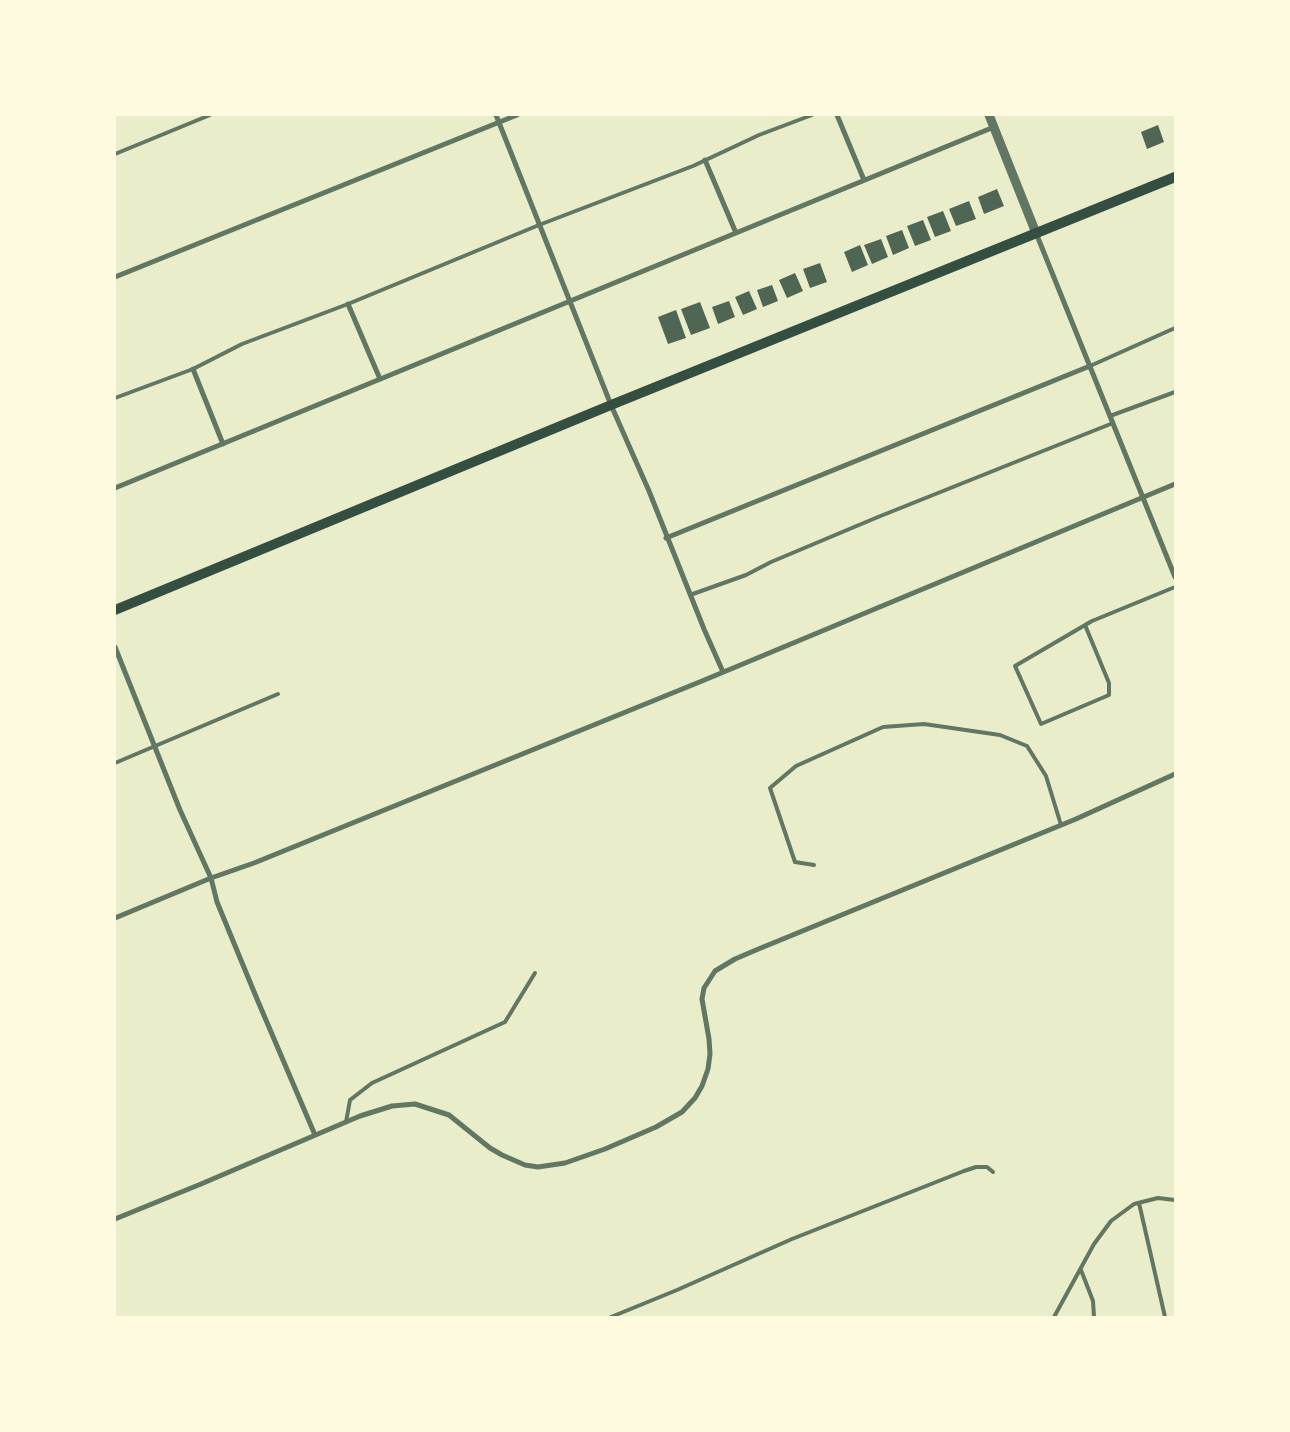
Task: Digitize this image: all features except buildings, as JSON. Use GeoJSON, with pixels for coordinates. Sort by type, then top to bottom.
{"type":"FeatureCollection","features":[{"type":"Feature","properties":{"kind":"main road"},"geometry":{"type":"LineString","coordinates":[[115,610],[1175,177]]}},
{"type":"Feature","properties":{"kind":"street"},"geometry":{"type":"LineString","coordinates":[[496,115],[611,406],[649,491],[666,538],[723,672]]}},
{"type":"Feature","properties":{"kind":"street"},"geometry":{"type":"LineString","coordinates":[[115,277],[517,115]]}},
{"type":"Feature","properties":{"kind":"street"},"geometry":{"type":"LineString","coordinates":[[837,115],[864,180]]}},
{"type":"Feature","properties":{"kind":"street"},"geometry":{"type":"LineString","coordinates":[[991,116],[1036,233],[1175,577]]}},
{"type":"Feature","properties":{"kind":"street"},"geometry":{"type":"LineString","coordinates":[[115,488],[994,127]]}},
{"type":"Feature","properties":{"kind":"street"},"geometry":{"type":"LineString","coordinates":[[705,160],[736,232]]}},
{"type":"Feature","properties":{"kind":"street"},"geometry":{"type":"LineString","coordinates":[[348,304],[380,379]]}},
{"type":"Feature","properties":{"kind":"street"},"geometry":{"type":"LineString","coordinates":[[666,538],[1090,366]]}},
{"type":"Feature","properties":{"kind":"street"},"geometry":{"type":"LineString","coordinates":[[193,369],[223,444]]}},
{"type":"Feature","properties":{"kind":"street"},"geometry":{"type":"LineString","coordinates":[[115,918],[211,878],[263,860],[723,672],[1175,484]]}},
{"type":"Feature","properties":{"kind":"street"},"geometry":{"type":"LineString","coordinates":[[115,647],[180,810],[211,878],[217,902],[315,1135]]}},
{"type":"Feature","properties":{"kind":"street"},"geometry":{"type":"LineString","coordinates":[[115,1218],[201,1184],[346,1122],[392,1106],[415,1104],[449,1115],[490,1148],[502,1155],[538,1167],[565,1163],[656,1127],[674,1117],[695,1098],[702,1086],[708,1070],[710,1039],[702,1000],[704,988],[715,972],[735,959],[1062,825],[1175,774]]}},
{"type":"Feature","properties":{"kind":"lane"},"geometry":{"type":"LineString","coordinates":[[115,154],[210,115]]}},
{"type":"Feature","properties":{"kind":"lane"},"geometry":{"type":"LineString","coordinates":[[115,398],[193,369],[242,344],[348,304],[812,115]]}},
{"type":"Feature","properties":{"kind":"lane"},"geometry":{"type":"LineString","coordinates":[[1090,366],[1175,328]]}},
{"type":"Feature","properties":{"kind":"lane"},"geometry":{"type":"LineString","coordinates":[[1110,416],[1175,392]]}},
{"type":"Feature","properties":{"kind":"lane"},"geometry":{"type":"LineString","coordinates":[[690,595],[746,575],[771,562],[878,517],[1113,423]]}},
{"type":"Feature","properties":{"kind":"lane"},"geometry":{"type":"LineString","coordinates":[[1085,625],[1109,683],[1109,695],[1041,724],[1015,666],[1092,620],[1175,587]]}},
{"type":"Feature","properties":{"kind":"lane"},"geometry":{"type":"LineString","coordinates":[[115,763],[278,694]]}},
{"type":"Feature","properties":{"kind":"lane"},"geometry":{"type":"LineString","coordinates":[[814,866],[794,862],[770,788],[796,766],[883,728],[924,724],[1000,735],[1027,746],[1046,776],[1062,825]]}},
{"type":"Feature","properties":{"kind":"lane"},"geometry":{"type":"LineString","coordinates":[[346,1122],[350,1100],[372,1083],[505,1022],[535,974]]}},
{"type":"Feature","properties":{"kind":"lane"},"geometry":{"type":"LineString","coordinates":[[611,1317],[792,1239],[964,1171],[976,1167],[987,1167],[993,1172]]}},
{"type":"Feature","properties":{"kind":"lane"},"geometry":{"type":"LineString","coordinates":[[1054,1317],[1094,1244],[1111,1221],[1134,1204],[1158,1198],[1175,1200]]}},
{"type":"Feature","properties":{"kind":"lane"},"geometry":{"type":"LineString","coordinates":[[1139,1203],[1165,1317]]}},
{"type":"Feature","properties":{"kind":"lane"},"geometry":{"type":"LineString","coordinates":[[1081,1270],[1093,1301],[1094,1317]]}}]}
